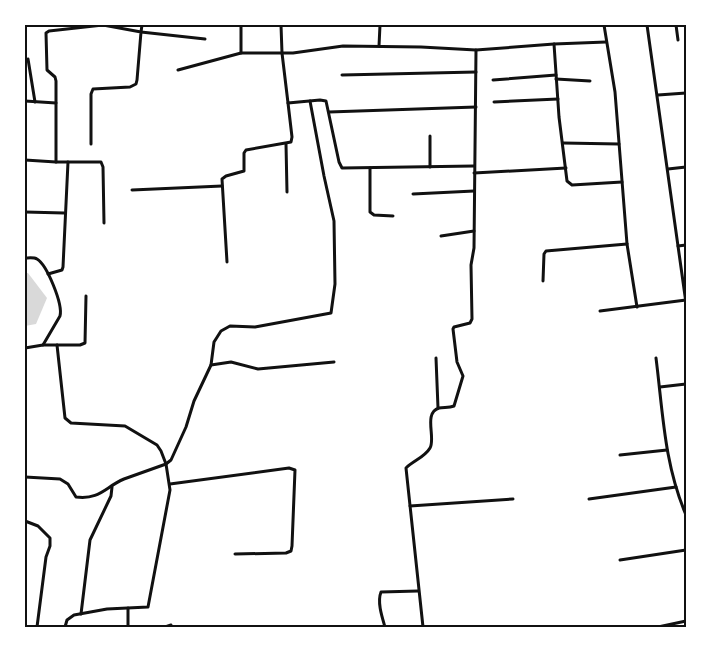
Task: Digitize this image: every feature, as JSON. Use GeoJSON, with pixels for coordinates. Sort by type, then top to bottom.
{"type":"FeatureCollection","features":[{"type":"Feature","properties":{"kind":"street"},"geometry":{"type":"LineString","coordinates":[[62,30],[63,25]]}},
{"type":"Feature","properties":{"kind":"street"},"geometry":{"type":"LineString","coordinates":[[56,162],[56,81],[47,70],[45,37],[49,31],[103,25],[141,32],[205,39]]}},
{"type":"Feature","properties":{"kind":"street"},"geometry":{"type":"LineString","coordinates":[[91,144],[92,91],[95,88],[130,87],[136,84],[142,25]]}},
{"type":"Feature","properties":{"kind":"street"},"geometry":{"type":"LineString","coordinates":[[241,25],[241,53]]}},
{"type":"Feature","properties":{"kind":"street"},"geometry":{"type":"LineString","coordinates":[[227,262],[221,182],[224,177],[244,171],[244,153],[246,150],[291,142],[281,25]]}},
{"type":"Feature","properties":{"kind":"street"},"geometry":{"type":"LineString","coordinates":[[378,46],[380,25]]}},
{"type":"Feature","properties":{"kind":"street"},"geometry":{"type":"LineString","coordinates":[[604,25],[615,92],[627,244],[637,307]]}},
{"type":"Feature","properties":{"kind":"street"},"geometry":{"type":"LineString","coordinates":[[600,311],[686,302],[647,25]]}},
{"type":"Feature","properties":{"kind":"street"},"geometry":{"type":"LineString","coordinates":[[676,25],[678,40]]}},
{"type":"Feature","properties":{"kind":"street"},"geometry":{"type":"LineString","coordinates":[[178,70],[241,53],[282,53],[343,46],[476,50],[606,42]]}},
{"type":"Feature","properties":{"kind":"street"},"geometry":{"type":"LineString","coordinates":[[554,44],[567,181],[572,185],[622,182]]}},
{"type":"Feature","properties":{"kind":"street"},"geometry":{"type":"LineString","coordinates":[[423,627],[406,468],[430,449],[432,439],[431,416],[438,408],[454,406],[463,379],[457,362],[453,329],[454,326],[470,323],[472,318],[471,265],[474,248],[476,50]]}},
{"type":"Feature","properties":{"kind":"street"},"geometry":{"type":"LineString","coordinates":[[28,59],[35,102]]}},
{"type":"Feature","properties":{"kind":"street"},"geometry":{"type":"LineString","coordinates":[[342,75],[476,72]]}},
{"type":"Feature","properties":{"kind":"street"},"geometry":{"type":"LineString","coordinates":[[493,80],[556,77],[590,82]]}},
{"type":"Feature","properties":{"kind":"street"},"geometry":{"type":"LineString","coordinates":[[658,95],[686,94]]}},
{"type":"Feature","properties":{"kind":"street"},"geometry":{"type":"LineString","coordinates":[[288,103],[323,99],[326,101],[340,166],[346,168],[474,166]]}},
{"type":"Feature","properties":{"kind":"street"},"geometry":{"type":"LineString","coordinates":[[494,102],[558,99]]}},
{"type":"Feature","properties":{"kind":"street"},"geometry":{"type":"LineString","coordinates":[[25,101],[56,103]]}},
{"type":"Feature","properties":{"kind":"street"},"geometry":{"type":"LineString","coordinates":[[25,477],[60,479],[68,484],[74,495],[81,497],[98,495],[122,480],[166,464],[171,460],[176,451],[186,428],[194,401],[211,365],[214,342],[225,327],[255,327],[329,314],[334,284],[334,221],[310,101]]}},
{"type":"Feature","properties":{"kind":"street"},"geometry":{"type":"LineString","coordinates":[[329,112],[476,107]]}},
{"type":"Feature","properties":{"kind":"street"},"geometry":{"type":"LineString","coordinates":[[430,136],[430,167]]}},
{"type":"Feature","properties":{"kind":"street"},"geometry":{"type":"LineString","coordinates":[[563,143],[619,144]]}},
{"type":"Feature","properties":{"kind":"street"},"geometry":{"type":"LineString","coordinates":[[286,144],[287,192]]}},
{"type":"Feature","properties":{"kind":"street"},"geometry":{"type":"LineString","coordinates":[[25,160],[98,162],[102,164],[104,224]]}},
{"type":"Feature","properties":{"kind":"street"},"geometry":{"type":"LineString","coordinates":[[48,274],[62,270],[63,267],[68,162]]}},
{"type":"Feature","properties":{"kind":"street"},"geometry":{"type":"LineString","coordinates":[[668,169],[686,167]]}},
{"type":"Feature","properties":{"kind":"street"},"geometry":{"type":"LineString","coordinates":[[370,168],[370,212],[374,215],[393,216]]}},
{"type":"Feature","properties":{"kind":"street"},"geometry":{"type":"LineString","coordinates":[[474,173],[566,168]]}},
{"type":"Feature","properties":{"kind":"street"},"geometry":{"type":"LineString","coordinates":[[132,190],[222,186]]}},
{"type":"Feature","properties":{"kind":"street"},"geometry":{"type":"LineString","coordinates":[[413,194],[474,191]]}},
{"type":"Feature","properties":{"kind":"street"},"geometry":{"type":"LineString","coordinates":[[25,212],[65,213]]}},
{"type":"Feature","properties":{"kind":"street"},"geometry":{"type":"LineString","coordinates":[[441,236],[474,231]]}},
{"type":"Feature","properties":{"kind":"street"},"geometry":{"type":"LineString","coordinates":[[543,281],[544,254],[546,251],[627,244]]}},
{"type":"Feature","properties":{"kind":"street"},"geometry":{"type":"LineString","coordinates":[[678,246],[686,245]]}},
{"type":"Feature","properties":{"kind":"street"},"geometry":{"type":"LineString","coordinates":[[25,258],[37,259],[48,274],[57,294],[61,314],[43,344]]}},
{"type":"Feature","properties":{"kind":"street"},"geometry":{"type":"LineString","coordinates":[[25,348],[43,344],[80,345],[85,343],[86,296]]}},
{"type":"Feature","properties":{"kind":"street"},"geometry":{"type":"LineString","coordinates":[[58,345],[64,418],[71,423],[131,428],[143,438],[157,445],[162,451],[170,484],[170,496],[149,604],[146,608],[107,609],[70,616],[65,627]]}},
{"type":"Feature","properties":{"kind":"street"},"geometry":{"type":"LineString","coordinates":[[436,358],[438,408]]}},
{"type":"Feature","properties":{"kind":"street"},"geometry":{"type":"LineString","coordinates":[[656,358],[670,470],[686,516]]}},
{"type":"Feature","properties":{"kind":"street"},"geometry":{"type":"LineString","coordinates":[[211,365],[231,362],[249,368],[264,369],[334,362]]}},
{"type":"Feature","properties":{"kind":"street"},"geometry":{"type":"LineString","coordinates":[[660,387],[686,384]]}},
{"type":"Feature","properties":{"kind":"street"},"geometry":{"type":"LineString","coordinates":[[620,455],[667,450]]}},
{"type":"Feature","properties":{"kind":"street"},"geometry":{"type":"LineString","coordinates":[[170,484],[289,468],[296,470],[291,551],[286,553],[235,554]]}},
{"type":"Feature","properties":{"kind":"street"},"geometry":{"type":"LineString","coordinates":[[81,614],[90,540],[111,496],[112,487]]}},
{"type":"Feature","properties":{"kind":"street"},"geometry":{"type":"LineString","coordinates":[[589,499],[676,487]]}},
{"type":"Feature","properties":{"kind":"street"},"geometry":{"type":"LineString","coordinates":[[410,506],[512,498]]}},
{"type":"Feature","properties":{"kind":"street"},"geometry":{"type":"LineString","coordinates":[[25,521],[38,526],[50,538],[37,627]]}},
{"type":"Feature","properties":{"kind":"street"},"geometry":{"type":"LineString","coordinates":[[620,560],[686,550]]}},
{"type":"Feature","properties":{"kind":"street"},"geometry":{"type":"LineString","coordinates":[[386,627],[381,611],[379,596],[381,592],[418,591]]}},
{"type":"Feature","properties":{"kind":"street"},"geometry":{"type":"LineString","coordinates":[[128,608],[128,627]]}},
{"type":"Feature","properties":{"kind":"street"},"geometry":{"type":"LineString","coordinates":[[658,627],[686,621]]}},
{"type":"Feature","properties":{"kind":"street"},"geometry":{"type":"LineString","coordinates":[[165,627],[171,625]]}},
{"type":"Feature","properties":{"kind":"shaded area"},"geometry":{"type":"Polygon","coordinates":[[[25,273],[28,273],[47,298],[36,324],[25,326],[25,273]]]}}]}
